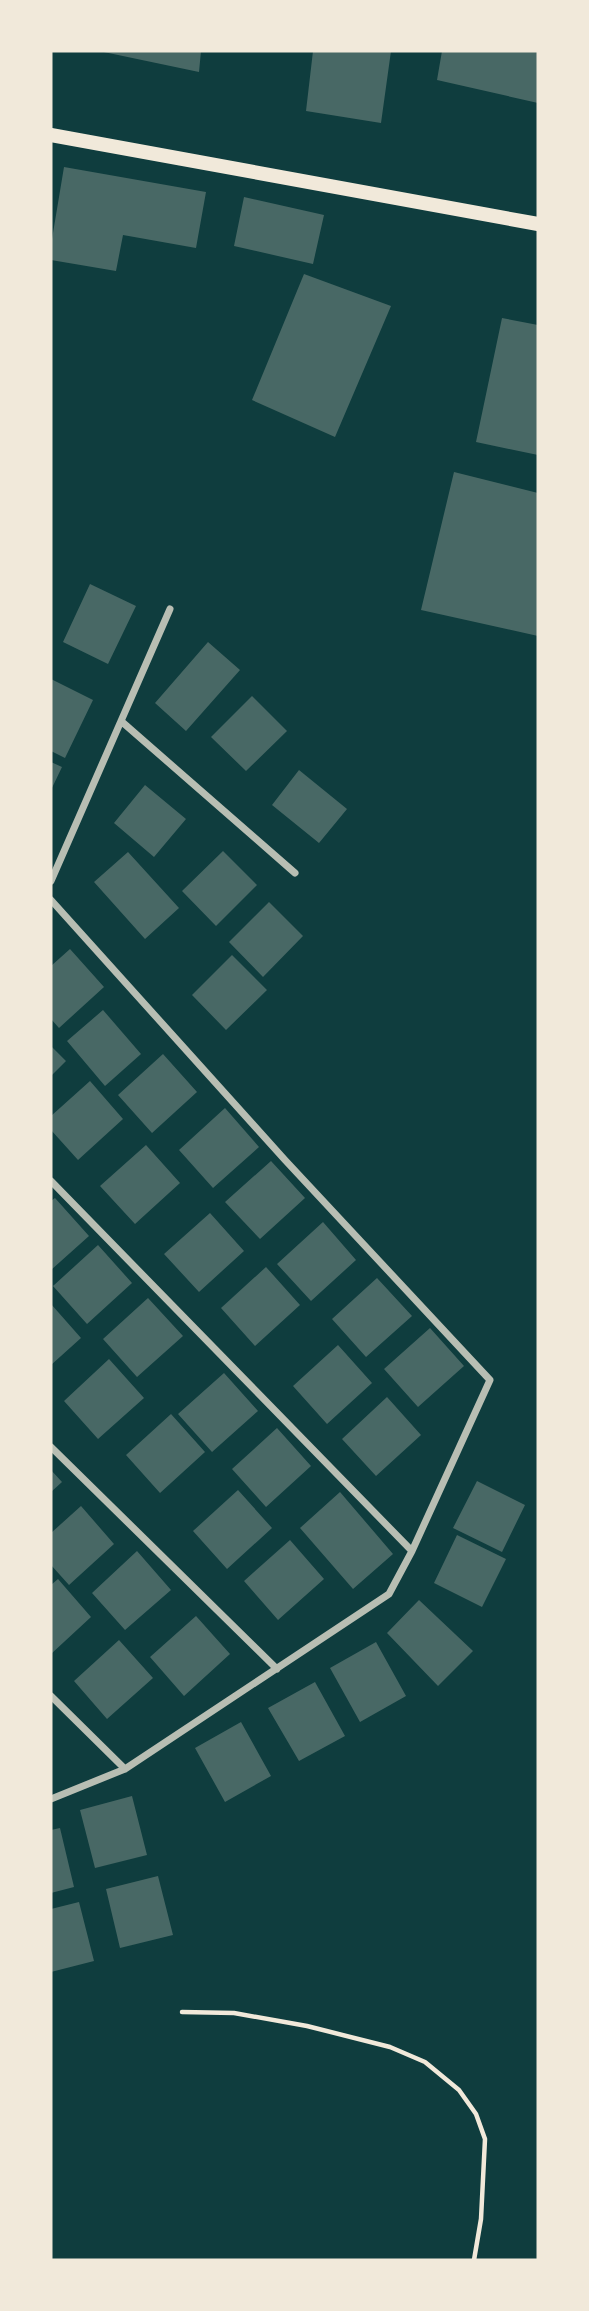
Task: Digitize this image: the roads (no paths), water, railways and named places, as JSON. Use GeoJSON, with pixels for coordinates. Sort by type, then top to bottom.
{"type":"FeatureCollection","features":[{"type":"Feature","properties":{"kind":"main road"},"geometry":{"type":"LineString","coordinates":[[51,135],[538,224]]}},
{"type":"Feature","properties":{"kind":"street"},"geometry":{"type":"LineString","coordinates":[[51,881],[170,609]]}},
{"type":"Feature","properties":{"kind":"street"},"geometry":{"type":"LineString","coordinates":[[121,721],[295,873]]}},
{"type":"Feature","properties":{"kind":"street"},"geometry":{"type":"LineString","coordinates":[[51,900],[285,1160],[490,1380],[389,1594],[125,1769],[51,1799]]}},
{"type":"Feature","properties":{"kind":"street"},"geometry":{"type":"LineString","coordinates":[[51,1181],[412,1550]]}},
{"type":"Feature","properties":{"kind":"street"},"geometry":{"type":"LineString","coordinates":[[51,1447],[277,1669]]}},
{"type":"Feature","properties":{"kind":"street"},"geometry":{"type":"LineString","coordinates":[[51,1696],[125,1769]]}}]}
